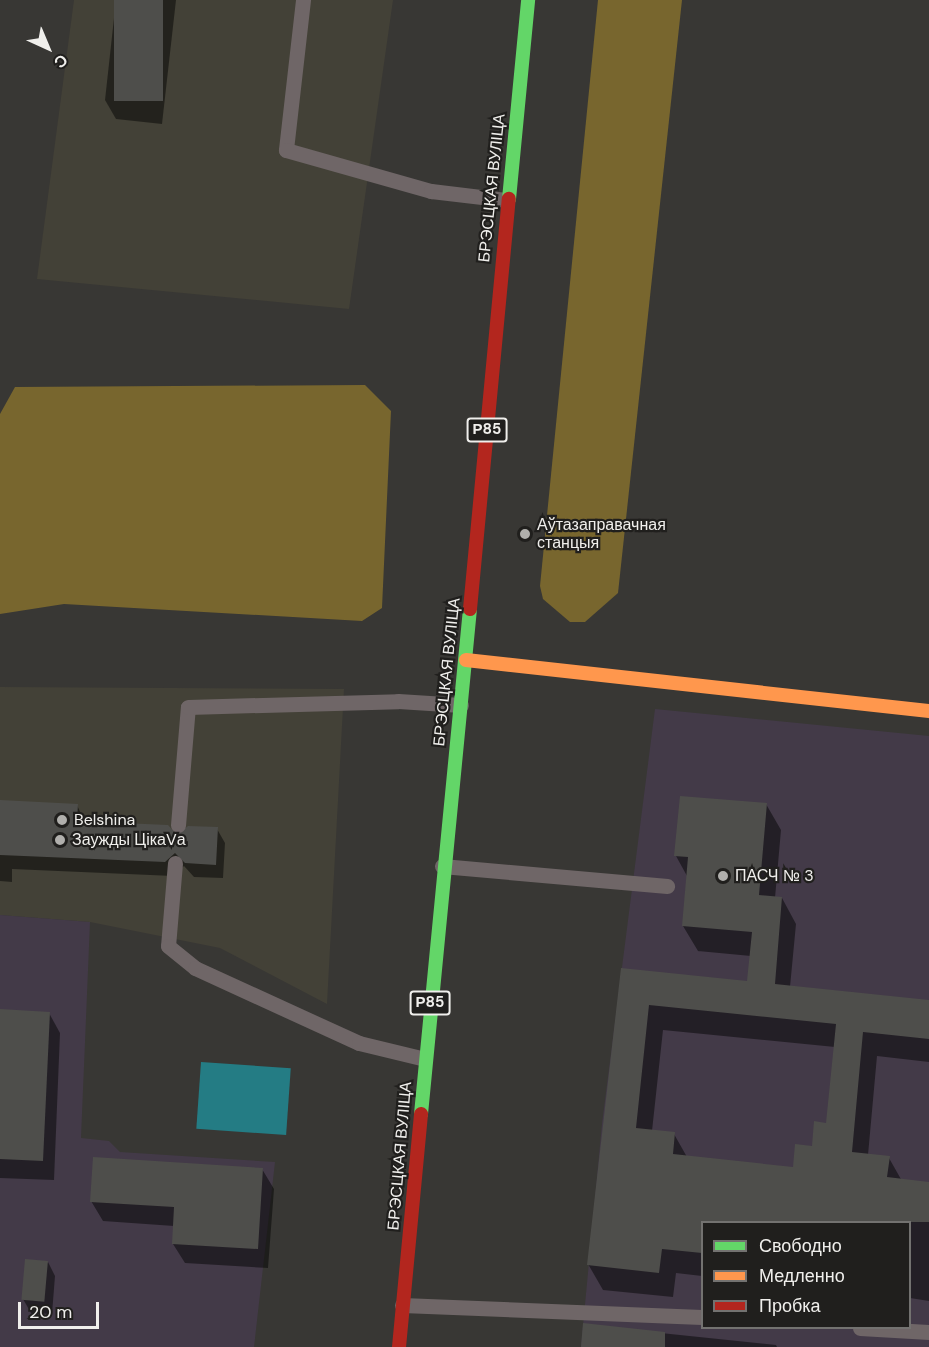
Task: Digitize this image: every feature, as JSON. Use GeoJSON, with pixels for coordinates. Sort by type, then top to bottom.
{"type":"FeatureCollection","features":[{"type":"Feature","properties":{"kind":"main road","name":"БРЭСЦКАЯ ВУЛІЦА"},"geometry":{"type":"LineString","coordinates":[[399,1347],[442,866],[466,660],[507,200],[528,0]]}},
{"type":"Feature","properties":{"kind":"main road"},"geometry":{"type":"LineString","coordinates":[[466,660],[929,711]]}},
{"type":"Feature","properties":{"kind":"lane"},"geometry":{"type":"LineString","coordinates":[[303,0],[286,150],[430,191],[507,200]]}},
{"type":"Feature","properties":{"kind":"lane"},"geometry":{"type":"LineString","coordinates":[[178,825],[188,707],[398,700],[461,705]]}},
{"type":"Feature","properties":{"kind":"lane"},"geometry":{"type":"LineString","coordinates":[[175,863],[168,946],[195,968],[359,1043],[425,1059]]}},
{"type":"Feature","properties":{"kind":"lane"},"geometry":{"type":"LineString","coordinates":[[442,866],[667,886]]}},
{"type":"Feature","properties":{"kind":"lane"},"geometry":{"type":"LineString","coordinates":[[402,1305],[701,1317]]}},
{"type":"Feature","properties":{"kind":"lane"},"geometry":{"type":"LineString","coordinates":[[877,1329],[929,1332]]}},
{"type":"Feature","properties":{"kind":"shaded area"},"geometry":{"type":"Polygon","coordinates":[[[74,0],[393,0],[349,309],[37,279],[74,0]]]}},
{"type":"Feature","properties":{"kind":"shaded area"},"geometry":{"type":"Polygon","coordinates":[[[598,0],[682,0],[618,593],[585,622],[570,622],[543,599],[540,586],[598,0]]]}},
{"type":"Feature","properties":{"kind":"shaded area"},"geometry":{"type":"Polygon","coordinates":[[[365,385],[391,411],[382,608],[362,621],[64,604],[0,614],[0,414],[15,387],[365,385]]]}},
{"type":"Feature","properties":{"kind":"shaded area"},"geometry":{"type":"Polygon","coordinates":[[[0,687],[344,689],[327,1004],[220,948],[90,922],[0,915],[0,687]]]}},
{"type":"Feature","properties":{"kind":"shaded area"},"geometry":{"type":"Polygon","coordinates":[[[655,709],[929,736],[929,1347],[581,1347],[602,1124],[655,709]]]}},
{"type":"Feature","properties":{"kind":"shaded area"},"geometry":{"type":"Polygon","coordinates":[[[0,915],[90,922],[81,1138],[109,1141],[120,1152],[275,1162],[254,1347],[0,1347],[0,915]]]}},
{"type":"Feature","properties":{"kind":"water"},"geometry":{"type":"Polygon","coordinates":[[[201,1062],[291,1068],[286,1135],[196,1129],[201,1062]]]}},
{"type":"Feature","properties":{"kind":"building"},"geometry":{"type":"Polygon","coordinates":[[[114,0],[163,0],[163,101],[114,101],[114,0]]]}},
{"type":"Feature","properties":{"kind":"building"},"geometry":{"type":"Polygon","coordinates":[[[680,796],[767,803],[759,895],[782,897],[775,984],[929,1000],[929,1039],[863,1032],[852,1152],[890,1156],[887,1177],[929,1182],[929,1222],[701,1221],[701,1253],[662,1249],[659,1273],[587,1265],[621,968],[747,981],[752,932],[682,926],[688,857],[674,856],[680,796]],[[649,1005],[636,1128],[675,1132],[673,1154],[793,1167],[795,1144],[812,1146],[814,1121],[826,1123],[836,1024],[649,1005]]]}},
{"type":"Feature","properties":{"kind":"building"},"geometry":{"type":"Polygon","coordinates":[[[0,800],[78,804],[77,821],[168,825],[177,835],[188,826],[218,827],[216,865],[185,863],[175,853],[165,862],[0,855],[0,800]]]}},
{"type":"Feature","properties":{"kind":"building"},"geometry":{"type":"Polygon","coordinates":[[[0,1009],[50,1012],[43,1161],[0,1159],[0,1009]]]}},
{"type":"Feature","properties":{"kind":"building"},"geometry":{"type":"Polygon","coordinates":[[[93,1157],[263,1168],[258,1249],[172,1244],[174,1207],[90,1202],[93,1157]]]}},
{"type":"Feature","properties":{"kind":"building"},"geometry":{"type":"Polygon","coordinates":[[[25,1259],[48,1261],[44,1302],[21,1300],[25,1259]]]}},
{"type":"Feature","properties":{"kind":"building"},"geometry":{"type":"Polygon","coordinates":[[[583,1323],[665,1332],[665,1347],[581,1347],[583,1323]]]}},
{"type":"Feature","properties":{"kind":"traffic: fast"},"geometry":{"type":"LineString","coordinates":[[509,199],[528,0]]}},
{"type":"Feature","properties":{"kind":"traffic: fast"},"geometry":{"type":"LineString","coordinates":[[421,1114],[470,609]]}},
{"type":"Feature","properties":{"kind":"traffic: slow"},"geometry":{"type":"LineString","coordinates":[[466,660],[929,711]]}},
{"type":"Feature","properties":{"kind":"traffic: jam"},"geometry":{"type":"LineString","coordinates":[[470,609],[509,199]]}},
{"type":"Feature","properties":{"kind":"traffic: jam"},"geometry":{"type":"LineString","coordinates":[[399,1347],[421,1114]]}},
{"type":"Feature","properties":{"kind":"place","name":"Аўтазаправачная станцыя"},"geometry":{"type":"Point","coordinates":[525,534]}},
{"type":"Feature","properties":{"kind":"place","name":"Belshina"},"geometry":{"type":"Point","coordinates":[62,820]}},
{"type":"Feature","properties":{"kind":"place","name":"Заужды ЦікаVа"},"geometry":{"type":"Point","coordinates":[60,840]}},
{"type":"Feature","properties":{"kind":"place","name":"ПАСЧ № 3"},"geometry":{"type":"Point","coordinates":[723,876]}}]}
